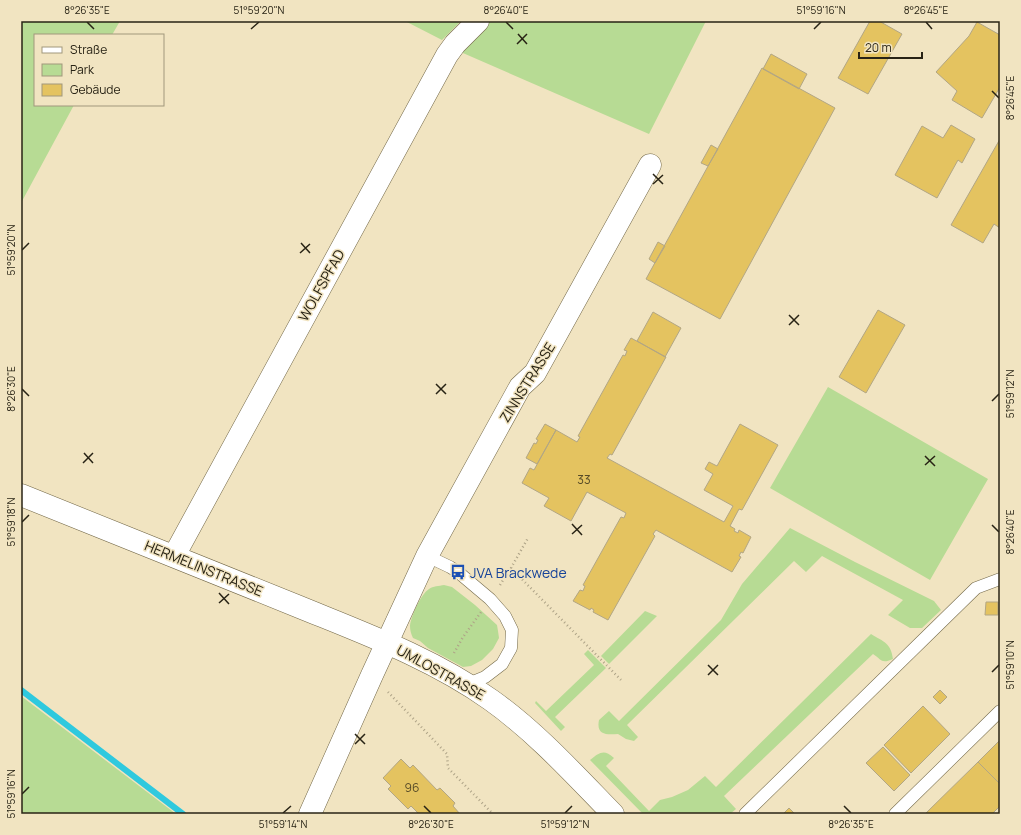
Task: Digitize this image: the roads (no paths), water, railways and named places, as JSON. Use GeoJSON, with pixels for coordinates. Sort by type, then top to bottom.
{"type":"FeatureCollection","features":[{"type":"Feature","properties":{"kind":"street","name":"WOLFSPFAD"},"geometry":{"type":"LineString","coordinates":[[174,556],[447,56],[455,44],[478,21]]}},
{"type":"Feature","properties":{"kind":"street","name":"ZINNSTRASSE"},"geometry":{"type":"LineString","coordinates":[[387,643],[427,556],[520,387],[535,373],[650,165]]}},
{"type":"Feature","properties":{"kind":"street","name":"HERMELINSTRASSE"},"geometry":{"type":"LineString","coordinates":[[21,495],[387,643]]}},
{"type":"Feature","properties":{"kind":"street","name":"UMLOSTRASSE"},"geometry":{"type":"LineString","coordinates":[[310,814],[387,643],[430,663],[468,684],[509,713],[557,757],[613,814]]}},
{"type":"Feature","properties":{"kind":"lane"},"geometry":{"type":"LineString","coordinates":[[427,556],[458,572],[490,599],[505,616],[512,630],[512,648],[502,664],[485,677],[468,684]]}},
{"type":"Feature","properties":{"kind":"lane"},"geometry":{"type":"LineString","coordinates":[[745,814],[976,588],[1000,578]]}},
{"type":"Feature","properties":{"kind":"lane"},"geometry":{"type":"LineString","coordinates":[[895,814],[1000,711]]}},
{"type":"Feature","properties":{"kind":"waterway"},"geometry":{"type":"LineString","coordinates":[[21,690],[183,814]]}},
{"type":"Feature","properties":{"kind":"place","name":"JVA Brackwede"},"geometry":{"type":"Point","coordinates":[458,572]}}]}
